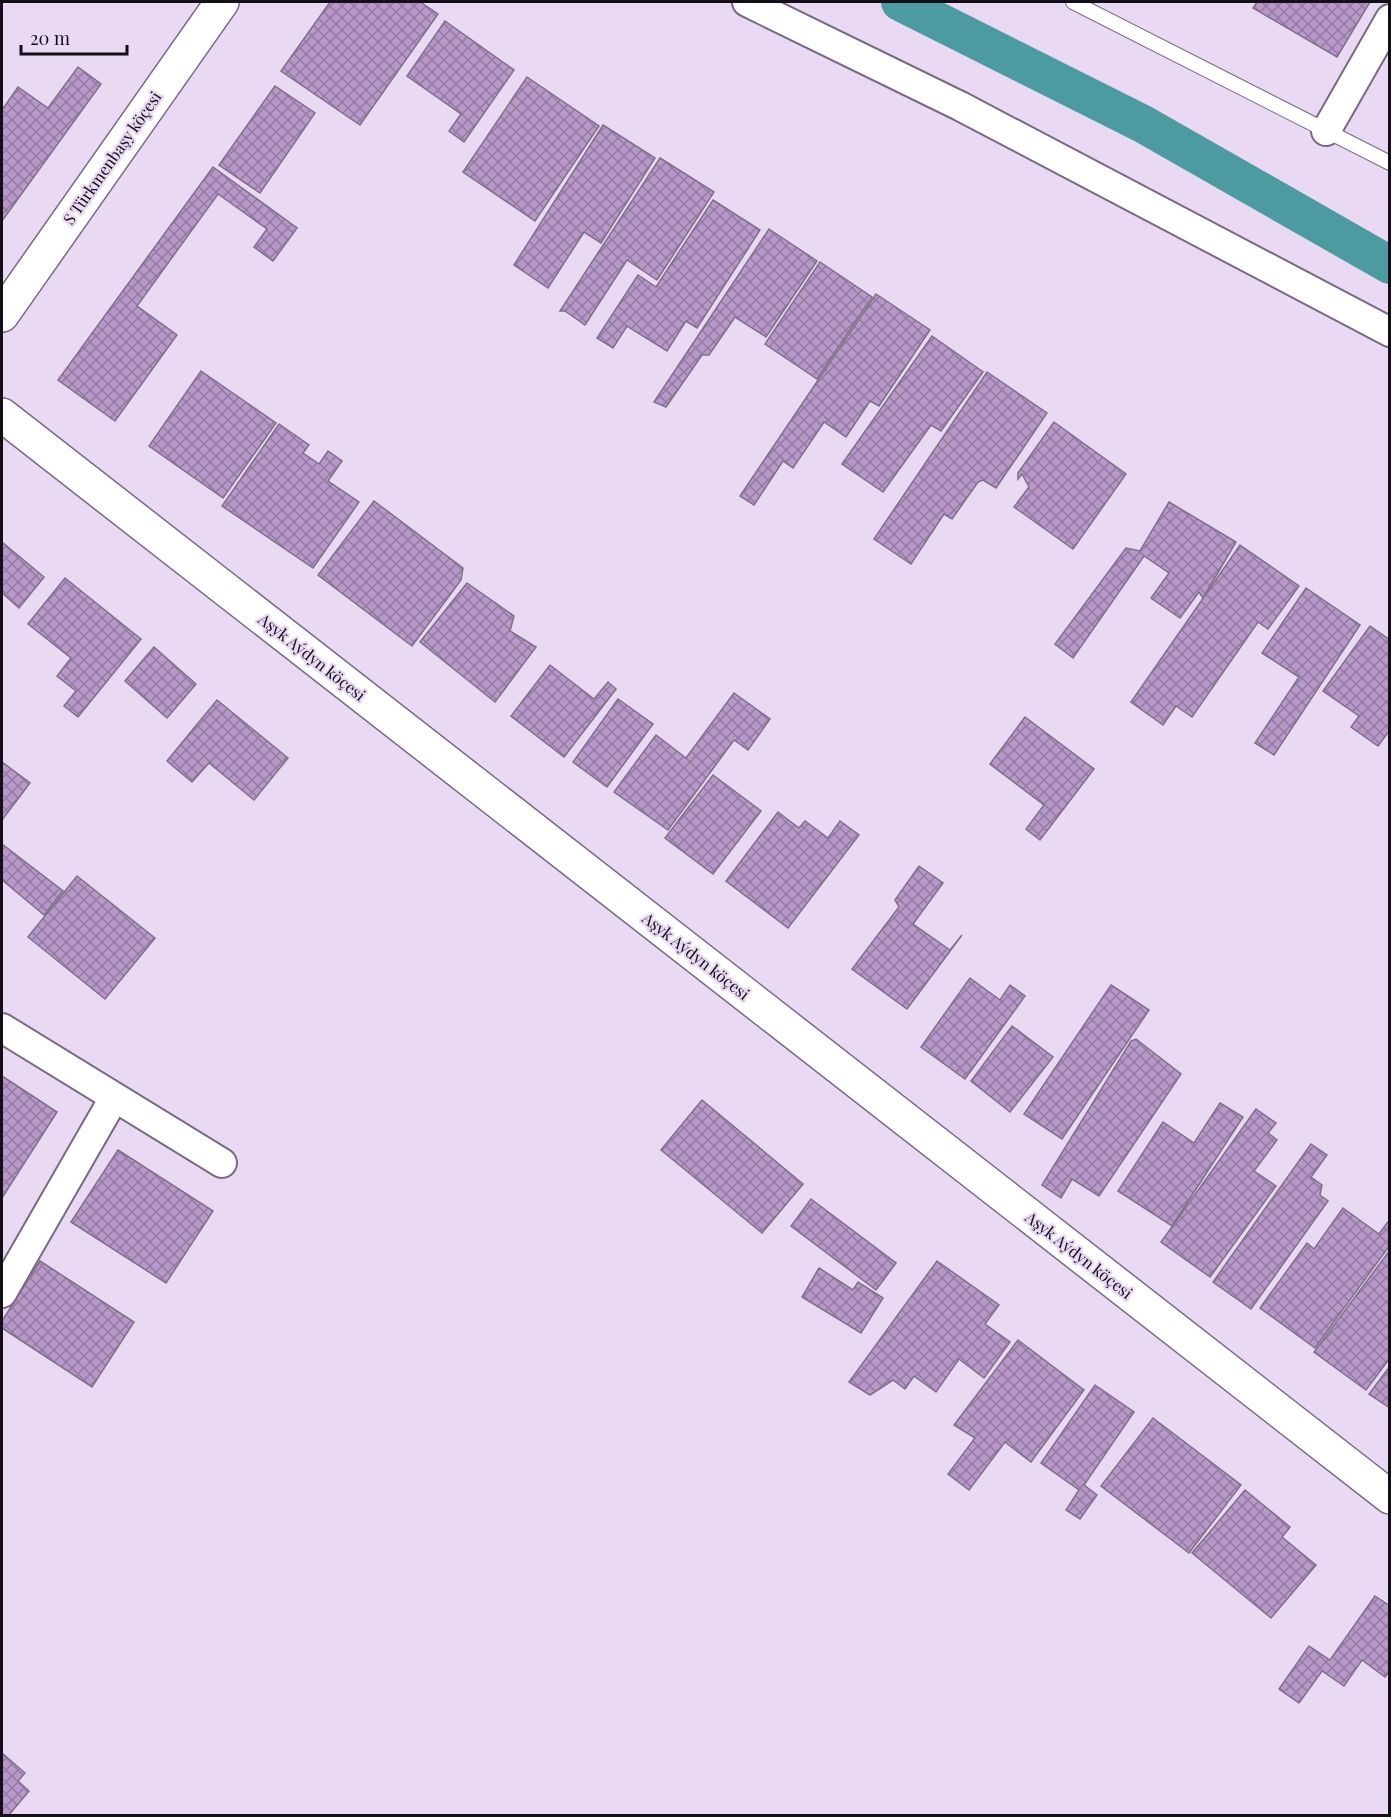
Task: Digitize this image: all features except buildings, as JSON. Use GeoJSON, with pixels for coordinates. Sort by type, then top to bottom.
{"type":"FeatureCollection","features":[{"type":"Feature","properties":{"kind":"main road","name":"S Türkmenbaşy köçesi"},"geometry":{"type":"LineString","coordinates":[[2,315],[222,2]]}},
{"type":"Feature","properties":{"kind":"main road","name":"Aşyk Aýdyn köçesi"},"geometry":{"type":"LineString","coordinates":[[2,415],[1389,1497]]}},
{"type":"Feature","properties":{"kind":"street"},"geometry":{"type":"LineString","coordinates":[[747,2],[960,106],[1389,332]]}},
{"type":"Feature","properties":{"kind":"street"},"geometry":{"type":"LineString","coordinates":[[1326,131],[1389,19]]}},
{"type":"Feature","properties":{"kind":"street"},"geometry":{"type":"LineString","coordinates":[[2,1028],[222,1162]]}},
{"type":"Feature","properties":{"kind":"street"},"geometry":{"type":"LineString","coordinates":[[2,1293],[114,1098]]}},
{"type":"Feature","properties":{"kind":"lane"},"geometry":{"type":"LineString","coordinates":[[1073,2],[1389,163]]}},
{"type":"Feature","properties":{"kind":"waterway"},"geometry":{"type":"LineString","coordinates":[[900,2],[1143,124],[1390,265]]}}]}
